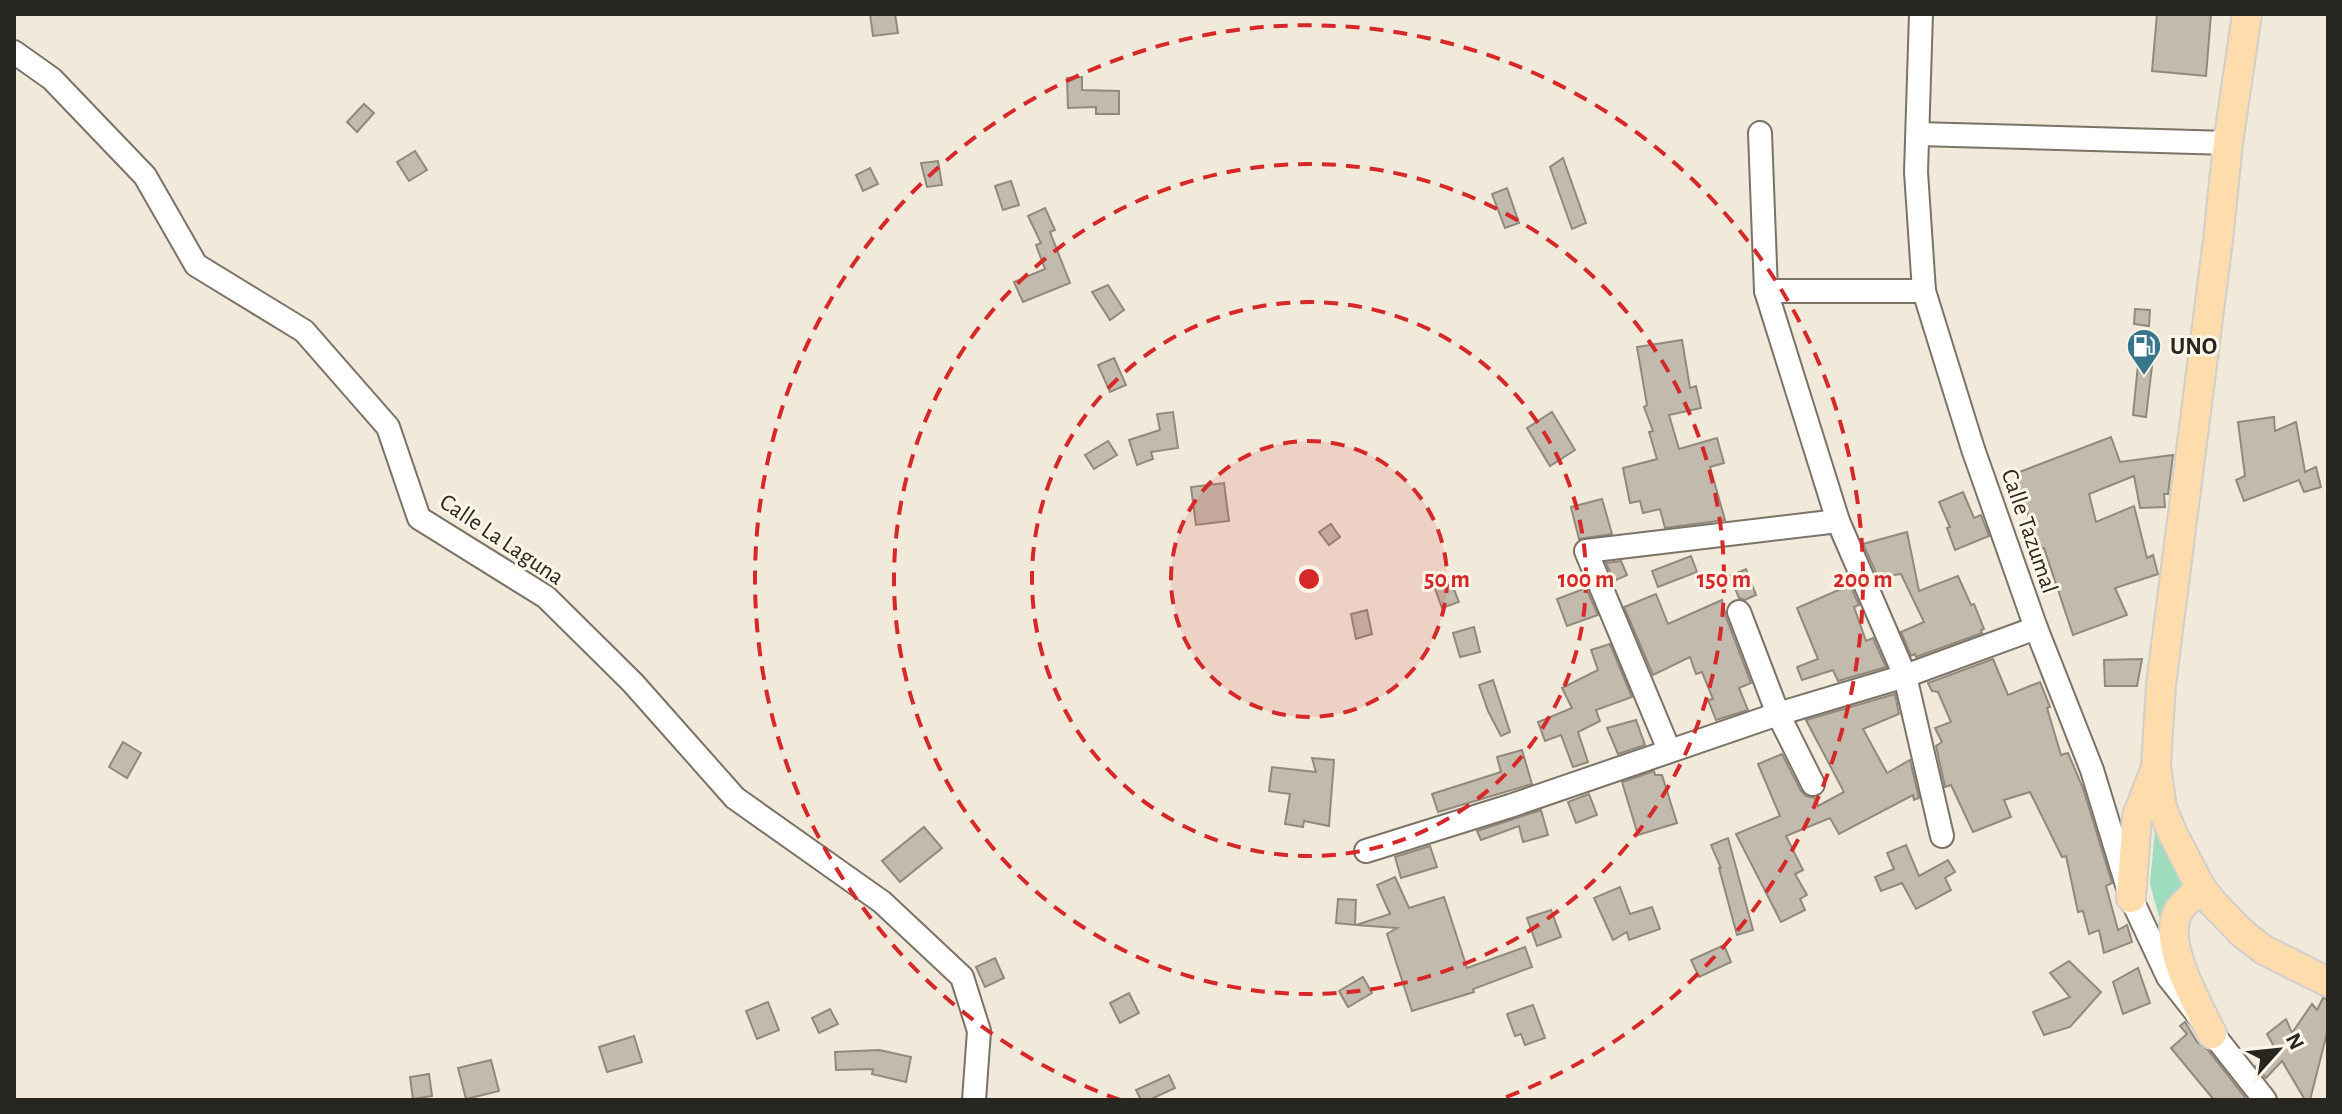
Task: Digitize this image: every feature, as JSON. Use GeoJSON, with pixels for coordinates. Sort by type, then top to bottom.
{"type":"FeatureCollection","features":[{"type":"Feature","properties":{"kind":"main road"},"geometry":{"type":"LineString","coordinates":[[2247,14],[2228,143],[2161,685],[2156,765],[2162,808],[2201,888],[2226,918],[2264,950],[2328,982]]}},
{"type":"Feature","properties":{"kind":"main road"},"geometry":{"type":"LineString","coordinates":[[2131,898],[2137,816],[2156,765]]}},
{"type":"Feature","properties":{"kind":"main road"},"geometry":{"type":"LineString","coordinates":[[2201,888],[2180,908],[2173,936],[2184,973],[2212,1034]]}},
{"type":"Feature","properties":{"kind":"street","name":"Calle Tazumal"},"geometry":{"type":"LineString","coordinates":[[1921,14],[1916,172],[1924,291],[1973,449],[2036,628],[2092,770],[2131,898],[2168,977],[2265,1100]]}},
{"type":"Feature","properties":{"kind":"street","name":"Calle La Laguna"},"geometry":{"type":"LineString","coordinates":[[14,52],[52,79],[145,176],[196,265],[304,331],[388,427],[419,518],[546,597],[633,683],[735,798],[882,902],[962,977],[979,1031],[974,1100]]}},
{"type":"Feature","properties":{"kind":"street"},"geometry":{"type":"LineString","coordinates":[[1760,133],[1766,291],[1838,521],[1905,676],[1942,836]]}},
{"type":"Feature","properties":{"kind":"street"},"geometry":{"type":"LineString","coordinates":[[1918,134],[2228,143]]}},
{"type":"Feature","properties":{"kind":"street"},"geometry":{"type":"LineString","coordinates":[[1766,291],[1924,291]]}},
{"type":"Feature","properties":{"kind":"street"},"geometry":{"type":"LineString","coordinates":[[1669,750],[1586,551],[1838,521]]}},
{"type":"Feature","properties":{"kind":"street"},"geometry":{"type":"LineString","coordinates":[[1739,612],[1778,714],[1813,784]]}},
{"type":"Feature","properties":{"kind":"street"},"geometry":{"type":"LineString","coordinates":[[1366,851],[1510,806],[1778,714],[1905,676],[2036,628]]}},
{"type":"Feature","properties":{"kind":"green space"},"geometry":{"type":"Polygon","coordinates":[[[2156,819],[2192,880],[2163,931],[2150,884],[2156,819]]]}},
{"type":"Feature","properties":{"kind":"building"},"geometry":{"type":"Polygon","coordinates":[[[870,14],[895,14],[898,33],[873,36],[870,14]]]}},
{"type":"Feature","properties":{"kind":"building"},"geometry":{"type":"Polygon","coordinates":[[[2157,14],[2211,14],[2206,76],[2152,71],[2157,14]]]}},
{"type":"Feature","properties":{"kind":"building"},"geometry":{"type":"Polygon","coordinates":[[[1082,77],[1082,90],[1119,91],[1119,114],[1096,114],[1096,107],[1068,108],[1067,78],[1082,77]]]}},
{"type":"Feature","properties":{"kind":"building"},"geometry":{"type":"Polygon","coordinates":[[[364,104],[374,113],[357,132],[347,122],[364,104]]]}},
{"type":"Feature","properties":{"kind":"building"},"geometry":{"type":"Polygon","coordinates":[[[415,151],[427,170],[409,181],[397,162],[415,151]]]}},
{"type":"Feature","properties":{"kind":"building"},"geometry":{"type":"Polygon","coordinates":[[[1563,158],[1586,223],[1572,229],[1550,167],[1563,158]]]}},
{"type":"Feature","properties":{"kind":"building"},"geometry":{"type":"Polygon","coordinates":[[[938,161],[942,185],[927,187],[921,163],[938,161]]]}},
{"type":"Feature","properties":{"kind":"building"},"geometry":{"type":"Polygon","coordinates":[[[870,168],[878,184],[863,191],[856,175],[870,168]]]}},
{"type":"Feature","properties":{"kind":"building"},"geometry":{"type":"Polygon","coordinates":[[[1011,181],[1019,205],[1003,210],[995,186],[1011,181]]]}},
{"type":"Feature","properties":{"kind":"building"},"geometry":{"type":"Polygon","coordinates":[[[1507,188],[1519,223],[1505,228],[1492,194],[1507,188]]]}},
{"type":"Feature","properties":{"kind":"building"},"geometry":{"type":"Polygon","coordinates":[[[1045,208],[1055,230],[1050,232],[1070,283],[1023,302],[1014,282],[1045,269],[1036,245],[1041,243],[1028,216],[1045,208]]]}},
{"type":"Feature","properties":{"kind":"building"},"geometry":{"type":"Polygon","coordinates":[[[1108,285],[1124,310],[1110,320],[1092,292],[1108,285]]]}},
{"type":"Feature","properties":{"kind":"building","name":"UNO"},"geometry":{"type":"Polygon","coordinates":[[[2135,309],[2150,310],[2149,326],[2134,324],[2135,309]]]}},
{"type":"Feature","properties":{"kind":"building"},"geometry":{"type":"Polygon","coordinates":[[[1682,340],[1690,388],[1696,386],[1701,408],[1669,415],[1679,449],[1717,438],[1724,463],[1710,467],[1725,520],[1665,528],[1660,509],[1643,513],[1640,501],[1630,503],[1623,468],[1657,459],[1649,432],[1653,431],[1644,407],[1647,405],[1637,347],[1682,340]]]}},
{"type":"Feature","properties":{"kind":"building","name":"UNO"},"geometry":{"type":"Polygon","coordinates":[[[2139,355],[2153,357],[2146,417],[2133,415],[2139,355]]]}},
{"type":"Feature","properties":{"kind":"building"},"geometry":{"type":"Polygon","coordinates":[[[1114,358],[1126,385],[1110,392],[1098,365],[1114,358]]]}},
{"type":"Feature","properties":{"kind":"building"},"geometry":{"type":"Polygon","coordinates":[[[1173,412],[1178,448],[1151,452],[1153,459],[1137,465],[1129,440],[1160,430],[1157,414],[1173,412]]]}},
{"type":"Feature","properties":{"kind":"building"},"geometry":{"type":"Polygon","coordinates":[[[1552,412],[1575,450],[1550,466],[1527,428],[1552,412]]]}},
{"type":"Feature","properties":{"kind":"building"},"geometry":{"type":"Polygon","coordinates":[[[2274,417],[2275,431],[2296,422],[2305,472],[2316,467],[2321,487],[2304,492],[2299,480],[2244,501],[2236,480],[2245,476],[2238,422],[2274,417]]]}},
{"type":"Feature","properties":{"kind":"building"},"geometry":{"type":"Polygon","coordinates":[[[2111,437],[2120,462],[2173,455],[2168,494],[2164,494],[2165,507],[2140,508],[2134,476],[2089,494],[2096,522],[2134,506],[2147,558],[2153,555],[2158,574],[2115,588],[2127,615],[2073,635],[2044,548],[2040,549],[2014,474],[2111,437]]]}},
{"type":"Feature","properties":{"kind":"building"},"geometry":{"type":"Polygon","coordinates":[[[1108,441],[1117,455],[1094,469],[1085,455],[1108,441]]]}},
{"type":"Feature","properties":{"kind":"building"},"geometry":{"type":"Polygon","coordinates":[[[1224,483],[1229,521],[1196,525],[1191,487],[1224,483]]]}},
{"type":"Feature","properties":{"kind":"building"},"geometry":{"type":"Polygon","coordinates":[[[1963,492],[1974,518],[1981,515],[1989,536],[1955,550],[1947,528],[1950,527],[1939,502],[1963,492]]]}},
{"type":"Feature","properties":{"kind":"building"},"geometry":{"type":"Polygon","coordinates":[[[1602,499],[1612,534],[1579,539],[1571,507],[1602,499]]]}},
{"type":"Feature","properties":{"kind":"building"},"geometry":{"type":"Polygon","coordinates":[[[1331,524],[1340,537],[1329,545],[1319,532],[1331,524]]]}},
{"type":"Feature","properties":{"kind":"building"},"geometry":{"type":"Polygon","coordinates":[[[1907,532],[1919,591],[1958,576],[1971,605],[1974,604],[1984,629],[1982,633],[1916,657],[1915,654],[1911,656],[1901,632],[1924,622],[1901,574],[1878,577],[1863,544],[1907,532]]]}},
{"type":"Feature","properties":{"kind":"building"},"geometry":{"type":"Polygon","coordinates":[[[1691,556],[1697,572],[1658,587],[1652,571],[1691,556]]]}},
{"type":"Feature","properties":{"kind":"building"},"geometry":{"type":"Polygon","coordinates":[[[1621,561],[1627,575],[1614,581],[1606,563],[1621,561]]]}},
{"type":"Feature","properties":{"kind":"building"},"geometry":{"type":"Polygon","coordinates":[[[1746,569],[1756,595],[1745,600],[1739,598],[1730,576],[1746,569]]]}},
{"type":"Feature","properties":{"kind":"building"},"geometry":{"type":"Polygon","coordinates":[[[1450,580],[1459,602],[1442,608],[1434,586],[1450,580]]]}},
{"type":"Feature","properties":{"kind":"building"},"geometry":{"type":"Polygon","coordinates":[[[1850,585],[1859,605],[1854,607],[1866,641],[1873,638],[1886,667],[1838,681],[1833,670],[1802,680],[1797,667],[1818,659],[1797,608],[1850,585]]]}},
{"type":"Feature","properties":{"kind":"building"},"geometry":{"type":"Polygon","coordinates":[[[1586,588],[1598,615],[1567,626],[1557,599],[1586,588]]]}},
{"type":"Feature","properties":{"kind":"building"},"geometry":{"type":"Polygon","coordinates":[[[1656,594],[1668,624],[1722,600],[1751,683],[1739,688],[1748,710],[1716,720],[1708,700],[1713,699],[1702,672],[1696,674],[1690,657],[1653,675],[1624,607],[1656,594]]]}},
{"type":"Feature","properties":{"kind":"building"},"geometry":{"type":"Polygon","coordinates":[[[1367,610],[1372,634],[1356,639],[1351,614],[1367,610]]]}},
{"type":"Feature","properties":{"kind":"building"},"geometry":{"type":"Polygon","coordinates":[[[1474,627],[1480,652],[1460,657],[1453,633],[1474,627]]]}},
{"type":"Feature","properties":{"kind":"building"},"geometry":{"type":"Polygon","coordinates":[[[1610,644],[1632,697],[1596,710],[1600,721],[1578,732],[1588,762],[1573,767],[1561,735],[1545,741],[1538,722],[1572,708],[1562,688],[1598,670],[1591,650],[1610,644]]]}},
{"type":"Feature","properties":{"kind":"building"},"geometry":{"type":"Polygon","coordinates":[[[1993,659],[2008,695],[2040,682],[2050,707],[2047,708],[2061,755],[2068,753],[2083,788],[2112,883],[2106,886],[2118,930],[2127,925],[2132,942],[2104,953],[2099,930],[2089,934],[2083,911],[2078,912],[2066,856],[2062,857],[2030,792],[2004,800],[2011,817],[1973,832],[1951,785],[1945,787],[1936,746],[1942,742],[1935,728],[1951,722],[1938,692],[1932,691],[1928,683],[1993,659]]]}},
{"type":"Feature","properties":{"kind":"building"},"geometry":{"type":"Polygon","coordinates":[[[2142,659],[2137,686],[2105,686],[2104,660],[2142,659]]]}},
{"type":"Feature","properties":{"kind":"building"},"geometry":{"type":"Polygon","coordinates":[[[1493,680],[1510,732],[1501,736],[1479,685],[1493,680]]]}},
{"type":"Feature","properties":{"kind":"building"},"geometry":{"type":"Polygon","coordinates":[[[1895,694],[1899,714],[1863,729],[1887,773],[1910,760],[1919,798],[1914,800],[1913,795],[1839,834],[1830,818],[1786,836],[1803,870],[1795,874],[1807,895],[1800,899],[1805,910],[1781,922],[1736,834],[1780,816],[1758,764],[1782,754],[1801,791],[1815,798],[1818,806],[1844,792],[1806,720],[1895,694]]]}},
{"type":"Feature","properties":{"kind":"building"},"geometry":{"type":"Polygon","coordinates":[[[1636,720],[1645,745],[1618,754],[1607,728],[1636,720]]]}},
{"type":"Feature","properties":{"kind":"building"},"geometry":{"type":"Polygon","coordinates":[[[123,742],[141,753],[127,778],[109,767],[123,742]]]}},
{"type":"Feature","properties":{"kind":"building"},"geometry":{"type":"Polygon","coordinates":[[[1522,750],[1532,784],[1438,812],[1432,794],[1501,772],[1497,757],[1522,750]]]}},
{"type":"Feature","properties":{"kind":"building"},"geometry":{"type":"Polygon","coordinates":[[[1312,758],[1334,760],[1329,826],[1304,821],[1303,827],[1285,824],[1290,794],[1269,791],[1272,767],[1316,772],[1312,758]]]}},
{"type":"Feature","properties":{"kind":"building"},"geometry":{"type":"Polygon","coordinates":[[[1654,771],[1655,775],[1662,775],[1677,823],[1638,835],[1622,782],[1654,771]]]}},
{"type":"Feature","properties":{"kind":"building"},"geometry":{"type":"Polygon","coordinates":[[[1589,794],[1597,815],[1576,823],[1568,802],[1589,794]]]}},
{"type":"Feature","properties":{"kind":"building"},"geometry":{"type":"Polygon","coordinates":[[[1541,810],[1548,835],[1523,842],[1519,826],[1481,840],[1477,831],[1541,810]]]}},
{"type":"Feature","properties":{"kind":"building"},"geometry":{"type":"Polygon","coordinates":[[[924,827],[942,848],[900,882],[882,861],[924,827]]]}},
{"type":"Feature","properties":{"kind":"building"},"geometry":{"type":"Polygon","coordinates":[[[1728,838],[1753,930],[1737,935],[1721,868],[1711,845],[1728,838]]]}},
{"type":"Feature","properties":{"kind":"building"},"geometry":{"type":"Polygon","coordinates":[[[1906,845],[1919,876],[1948,860],[1955,872],[1945,878],[1951,890],[1916,909],[1902,883],[1881,891],[1875,877],[1894,869],[1887,853],[1906,845]]]}},
{"type":"Feature","properties":{"kind":"building"},"geometry":{"type":"Polygon","coordinates":[[[1430,846],[1437,867],[1401,878],[1395,857],[1430,846]]]}},
{"type":"Feature","properties":{"kind":"building"},"geometry":{"type":"Polygon","coordinates":[[[1395,877],[1409,908],[1444,897],[1467,968],[1525,947],[1532,967],[1473,989],[1474,992],[1412,1011],[1387,934],[1397,928],[1356,925],[1390,914],[1377,885],[1395,877]]]}},
{"type":"Feature","properties":{"kind":"building"},"geometry":{"type":"Polygon","coordinates":[[[1620,887],[1630,914],[1652,907],[1660,929],[1629,940],[1627,932],[1613,940],[1594,898],[1620,887]]]}},
{"type":"Feature","properties":{"kind":"building"},"geometry":{"type":"Polygon","coordinates":[[[1338,899],[1356,900],[1355,925],[1336,923],[1338,899]]]}},
{"type":"Feature","properties":{"kind":"building"},"geometry":{"type":"Polygon","coordinates":[[[1551,910],[1561,937],[1537,946],[1527,918],[1551,910]]]}},
{"type":"Feature","properties":{"kind":"building"},"geometry":{"type":"Polygon","coordinates":[[[1724,945],[1731,962],[1699,977],[1691,960],[1724,945]]]}},
{"type":"Feature","properties":{"kind":"building"},"geometry":{"type":"Polygon","coordinates":[[[995,958],[1004,978],[985,987],[976,967],[995,958]]]}},
{"type":"Feature","properties":{"kind":"building"},"geometry":{"type":"Polygon","coordinates":[[[2069,961],[2101,992],[2070,1027],[2044,1035],[2033,1012],[2070,997],[2050,973],[2069,961]]]}},
{"type":"Feature","properties":{"kind":"building"},"geometry":{"type":"Polygon","coordinates":[[[2138,968],[2150,1003],[2123,1014],[2113,982],[2138,968]]]}},
{"type":"Feature","properties":{"kind":"building"},"geometry":{"type":"Polygon","coordinates":[[[1363,977],[1372,993],[1348,1007],[1339,991],[1363,977]]]}},
{"type":"Feature","properties":{"kind":"building"},"geometry":{"type":"Polygon","coordinates":[[[1129,993],[1139,1013],[1120,1023],[1110,1003],[1129,993]]]}},
{"type":"Feature","properties":{"kind":"building"},"geometry":{"type":"Polygon","coordinates":[[[2323,998],[2328,999],[2328,1029],[2310,1100],[2305,1100],[2282,1061],[2266,1078],[2256,1066],[2275,1048],[2267,1034],[2286,1019],[2292,1033],[2312,1004],[2317,1010],[2323,998]]]}},
{"type":"Feature","properties":{"kind":"building"},"geometry":{"type":"Polygon","coordinates":[[[768,1002],[779,1030],[757,1039],[746,1011],[768,1002]]]}},
{"type":"Feature","properties":{"kind":"building"},"geometry":{"type":"Polygon","coordinates":[[[1533,1005],[1545,1038],[1525,1045],[1521,1034],[1515,1036],[1507,1014],[1533,1005]]]}},
{"type":"Feature","properties":{"kind":"building"},"geometry":{"type":"Polygon","coordinates":[[[830,1009],[838,1024],[819,1033],[812,1018],[830,1009]]]}},
{"type":"Feature","properties":{"kind":"building"},"geometry":{"type":"Polygon","coordinates":[[[2185,1022],[2197,1042],[2208,1050],[2247,1100],[2214,1100],[2171,1048],[2187,1034],[2180,1026],[2185,1022]]]}},
{"type":"Feature","properties":{"kind":"building"},"geometry":{"type":"Polygon","coordinates":[[[634,1036],[642,1062],[607,1072],[599,1047],[634,1036]]]}},
{"type":"Feature","properties":{"kind":"building"},"geometry":{"type":"Polygon","coordinates":[[[879,1050],[911,1057],[906,1082],[872,1074],[873,1069],[836,1070],[835,1052],[879,1050]]]}},
{"type":"Feature","properties":{"kind":"building"},"geometry":{"type":"Polygon","coordinates":[[[491,1060],[499,1091],[466,1099],[458,1068],[491,1060]]]}},
{"type":"Feature","properties":{"kind":"building"},"geometry":{"type":"Polygon","coordinates":[[[429,1074],[432,1096],[413,1099],[410,1077],[429,1074]]]}},
{"type":"Feature","properties":{"kind":"building"},"geometry":{"type":"Polygon","coordinates":[[[1169,1075],[1175,1088],[1149,1100],[1141,1100],[1136,1090],[1169,1075]]]}},
{"type":"Feature","properties":{"kind":"place","name":"UNO"},"geometry":{"type":"Point","coordinates":[2144,377]}}]}
